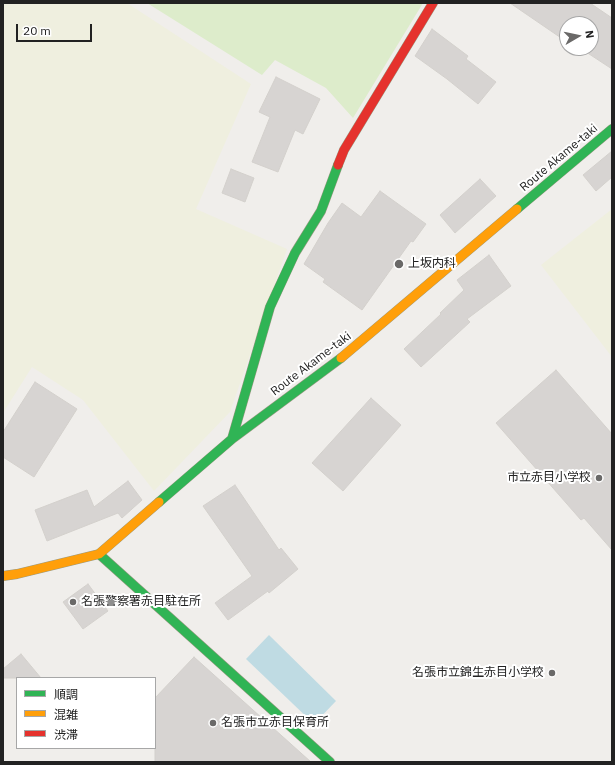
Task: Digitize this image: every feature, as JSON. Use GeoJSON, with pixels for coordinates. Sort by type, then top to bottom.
{"type":"FeatureCollection","features":[{"type":"Feature","properties":{"kind":"street"},"geometry":{"type":"LineString","coordinates":[[232,439],[270,307],[295,253],[321,211],[344,150],[433,3]]}},
{"type":"Feature","properties":{"kind":"street","name":"Route Akame-taki"},"geometry":{"type":"LineString","coordinates":[[3,576],[99,554],[232,439],[347,353],[612,129]]}},
{"type":"Feature","properties":{"kind":"street"},"geometry":{"type":"LineString","coordinates":[[99,554],[330,762]]}},
{"type":"Feature","properties":{"kind":"green space"},"geometry":{"type":"Polygon","coordinates":[[[3,3],[127,3],[251,84],[196,209],[287,249],[230,412],[154,491],[83,400],[32,367],[3,413],[3,3]]]}},
{"type":"Feature","properties":{"kind":"green space"},"geometry":{"type":"Polygon","coordinates":[[[147,3],[423,3],[353,118],[326,88],[275,60],[262,75],[147,3]]]}},
{"type":"Feature","properties":{"kind":"green space"},"geometry":{"type":"Polygon","coordinates":[[[612,209],[612,357],[541,265],[612,209]]]}},
{"type":"Feature","properties":{"kind":"water"},"geometry":{"type":"Polygon","coordinates":[[[269,635],[336,701],[314,724],[246,659],[269,635]]]}},
{"type":"Feature","properties":{"kind":"building"},"geometry":{"type":"Polygon","coordinates":[[[510,3],[590,3],[612,18],[612,69],[592,56],[599,56],[599,16],[559,16],[559,37],[510,3]]]}},
{"type":"Feature","properties":{"kind":"building"},"geometry":{"type":"Polygon","coordinates":[[[432,29],[468,56],[466,59],[496,82],[478,104],[415,56],[432,29]]]}},
{"type":"Feature","properties":{"kind":"building"},"geometry":{"type":"Polygon","coordinates":[[[276,77],[320,99],[303,134],[295,130],[278,172],[252,162],[270,117],[259,112],[276,77]]]}},
{"type":"Feature","properties":{"kind":"building"},"geometry":{"type":"Polygon","coordinates":[[[612,151],[612,177],[596,191],[583,175],[612,151]]]}},
{"type":"Feature","properties":{"kind":"building"},"geometry":{"type":"Polygon","coordinates":[[[231,169],[254,178],[245,202],[222,193],[231,169]]]}},
{"type":"Feature","properties":{"kind":"building"},"geometry":{"type":"Polygon","coordinates":[[[480,179],[496,196],[455,233],[440,215],[480,179]]]}},
{"type":"Feature","properties":{"kind":"building"},"geometry":{"type":"Polygon","coordinates":[[[380,191],[426,224],[413,242],[411,241],[362,310],[323,282],[325,279],[304,264],[328,223],[342,203],[361,217],[380,191]]]}},
{"type":"Feature","properties":{"kind":"building"},"geometry":{"type":"Polygon","coordinates":[[[489,255],[511,286],[467,319],[470,322],[421,367],[404,349],[464,290],[457,280],[489,255]]]}},
{"type":"Feature","properties":{"kind":"building"},"geometry":{"type":"Polygon","coordinates":[[[556,370],[612,434],[612,550],[584,518],[581,520],[496,423],[556,370]]]}},
{"type":"Feature","properties":{"kind":"building"},"geometry":{"type":"Polygon","coordinates":[[[35,382],[77,409],[34,477],[3,457],[3,432],[35,382]]]}},
{"type":"Feature","properties":{"kind":"building"},"geometry":{"type":"Polygon","coordinates":[[[371,398],[401,425],[343,491],[312,463],[371,398]]]}},
{"type":"Feature","properties":{"kind":"building"},"geometry":{"type":"Polygon","coordinates":[[[128,481],[142,500],[122,518],[118,513],[47,541],[35,510],[87,490],[94,507],[128,481]]]}},
{"type":"Feature","properties":{"kind":"building"},"geometry":{"type":"Polygon","coordinates":[[[235,485],[279,550],[281,548],[298,569],[269,593],[268,591],[228,620],[215,603],[252,576],[203,506],[235,485]]]}},
{"type":"Feature","properties":{"kind":"building"},"geometry":{"type":"Polygon","coordinates":[[[88,584],[108,611],[83,629],[63,602],[88,584]]]}},
{"type":"Feature","properties":{"kind":"building"},"geometry":{"type":"Polygon","coordinates":[[[21,654],[40,677],[3,678],[3,669],[21,654]]]}},
{"type":"Feature","properties":{"kind":"building","name":"名張市立赤目保育所"},"geometry":{"type":"Polygon","coordinates":[[[194,657],[311,762],[155,762],[156,697],[194,657]]]}},
{"type":"Feature","properties":{"kind":"traffic: fast"},"geometry":{"type":"LineString","coordinates":[[517,209],[612,129]]}},
{"type":"Feature","properties":{"kind":"traffic: fast"},"geometry":{"type":"LineString","coordinates":[[232,439],[270,307],[295,253],[321,211],[338,165]]}},
{"type":"Feature","properties":{"kind":"traffic: fast"},"geometry":{"type":"LineString","coordinates":[[159,502],[232,439],[341,358]]}},
{"type":"Feature","properties":{"kind":"traffic: fast"},"geometry":{"type":"LineString","coordinates":[[99,554],[330,762]]}},
{"type":"Feature","properties":{"kind":"traffic: slow"},"geometry":{"type":"LineString","coordinates":[[341,358],[517,209]]}},
{"type":"Feature","properties":{"kind":"traffic: slow"},"geometry":{"type":"LineString","coordinates":[[3,576],[99,554],[159,502]]}},
{"type":"Feature","properties":{"kind":"traffic: jam"},"geometry":{"type":"LineString","coordinates":[[338,165],[344,150],[433,3]]}},
{"type":"Feature","properties":{"kind":"place","name":"上坂内科"},"geometry":{"type":"Point","coordinates":[399,264]}},
{"type":"Feature","properties":{"kind":"place","name":"市立赤目小学校"},"geometry":{"type":"Point","coordinates":[599,478]}},
{"type":"Feature","properties":{"kind":"place","name":"名張警察署赤目駐在所"},"geometry":{"type":"Point","coordinates":[73,602]}},
{"type":"Feature","properties":{"kind":"place","name":"名張市立錦生赤目小学校"},"geometry":{"type":"Point","coordinates":[552,673]}},
{"type":"Feature","properties":{"kind":"place","name":"名張市立赤目保育所"},"geometry":{"type":"Point","coordinates":[213,723]}}]}
